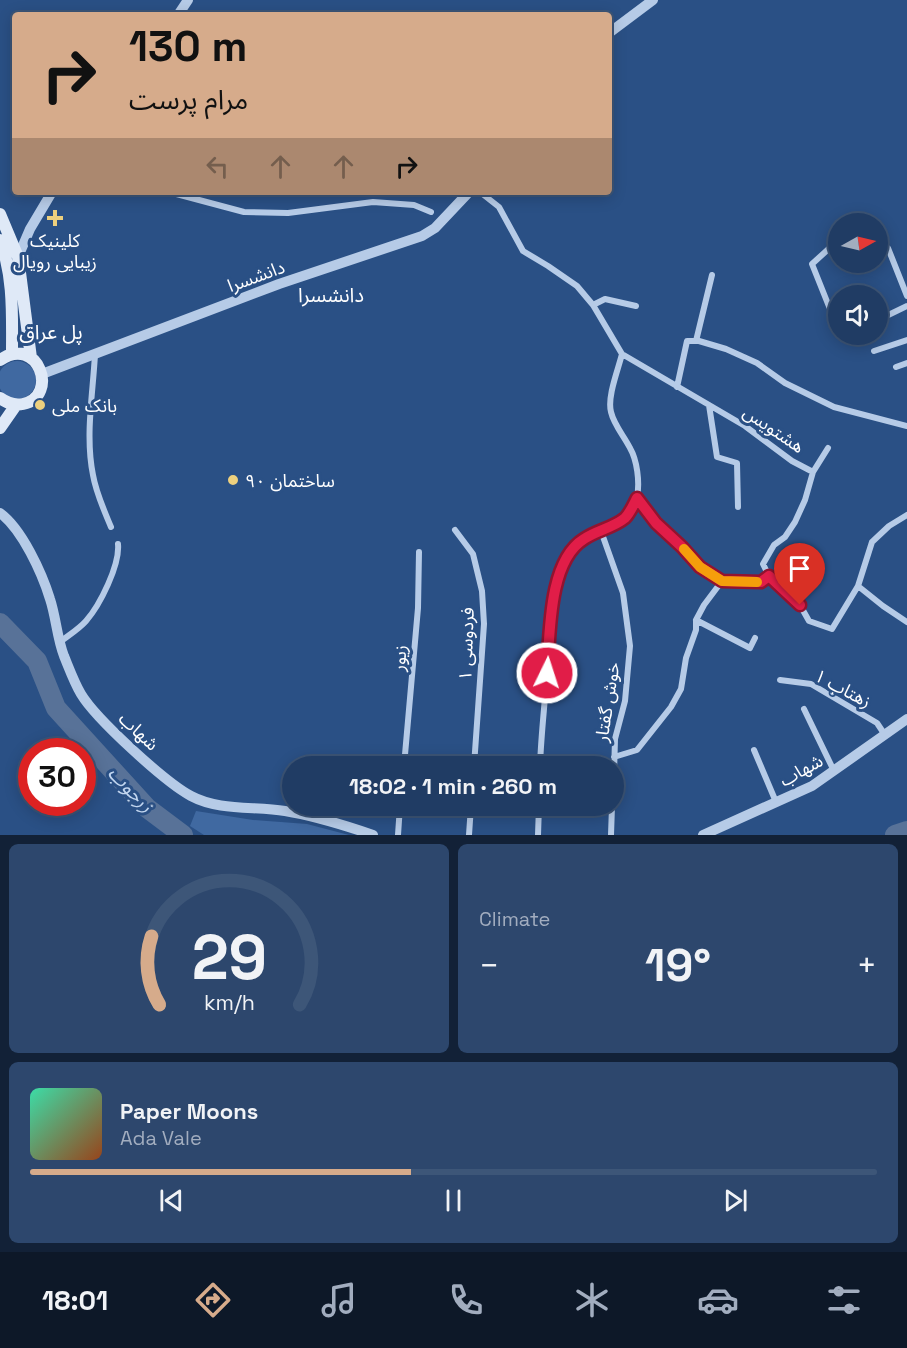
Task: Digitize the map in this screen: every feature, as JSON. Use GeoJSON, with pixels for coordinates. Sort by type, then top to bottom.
{"type":"FeatureCollection","features":[{"type":"Feature","properties":{"kind":"main road"},"geometry":{"type":"LineString","coordinates":[[0,214],[6,239],[12,354]]}},
{"type":"Feature","properties":{"kind":"main road"},"geometry":{"type":"LineString","coordinates":[[6,239],[18,257],[31,358]]}},
{"type":"Feature","properties":{"kind":"main road"},"geometry":{"type":"LineString","coordinates":[[0,360],[12,354],[31,358],[42,374],[41,387],[34,398],[28,402],[15,405],[0,398]]}},
{"type":"Feature","properties":{"kind":"main road"},"geometry":{"type":"LineString","coordinates":[[0,428],[15,405]]}},
{"type":"Feature","properties":{"kind":"street"},"geometry":{"type":"LineString","coordinates":[[612,31],[653,0]]}},
{"type":"Feature","properties":{"kind":"street"},"geometry":{"type":"LineString","coordinates":[[18,257],[30,229],[50,195]]}},
{"type":"Feature","properties":{"kind":"street"},"geometry":{"type":"LineString","coordinates":[[180,195],[244,212],[288,213],[374,202],[414,205],[430,212]]}},
{"type":"Feature","properties":{"kind":"street","name":"دانشسرا"},"geometry":{"type":"LineString","coordinates":[[42,374],[279,284],[422,237],[435,228],[466,195]]}},
{"type":"Feature","properties":{"kind":"street"},"geometry":{"type":"LineString","coordinates":[[484,195],[499,207],[523,251],[577,286],[593,305],[622,354],[612,388],[610,411],[632,450],[638,477],[637,498],[626,517],[583,539],[566,556],[555,585],[541,756]]}},
{"type":"Feature","properties":{"kind":"street"},"geometry":{"type":"LineString","coordinates":[[6,239],[20,239],[30,229]]}},
{"type":"Feature","properties":{"kind":"street"},"geometry":{"type":"LineString","coordinates":[[888,248],[907,296]]}},
{"type":"Feature","properties":{"kind":"street"},"geometry":{"type":"LineString","coordinates":[[828,251],[812,264],[828,304]]}},
{"type":"Feature","properties":{"kind":"street"},"geometry":{"type":"LineString","coordinates":[[696,341],[712,275]]}},
{"type":"Feature","properties":{"kind":"street"},"geometry":{"type":"LineString","coordinates":[[593,305],[605,299],[636,306]]}},
{"type":"Feature","properties":{"kind":"street"},"geometry":{"type":"LineString","coordinates":[[888,315],[907,306]]}},
{"type":"Feature","properties":{"kind":"street"},"geometry":{"type":"LineString","coordinates":[[874,351],[907,340]]}},
{"type":"Feature","properties":{"kind":"street"},"geometry":{"type":"LineString","coordinates":[[677,387],[687,341],[696,341],[726,349],[757,363],[785,383],[834,407],[907,426]]}},
{"type":"Feature","properties":{"kind":"street"},"geometry":{"type":"LineString","coordinates":[[95,354],[90,429],[92,473],[111,527]]}},
{"type":"Feature","properties":{"kind":"street","name":"هشتویس"},"geometry":{"type":"LineString","coordinates":[[622,354],[745,426],[792,461],[813,472],[805,500],[795,522],[785,537],[774,545],[763,564],[769,576]]}},
{"type":"Feature","properties":{"kind":"street"},"geometry":{"type":"LineString","coordinates":[[896,367],[907,363]]}},
{"type":"Feature","properties":{"kind":"street"},"geometry":{"type":"LineString","coordinates":[[709,405],[717,457],[737,464],[738,507]]}},
{"type":"Feature","properties":{"kind":"street"},"geometry":{"type":"LineString","coordinates":[[813,472],[828,448]]}},
{"type":"Feature","properties":{"kind":"street"},"geometry":{"type":"LineString","coordinates":[[637,498],[656,523],[700,567],[722,581],[761,582],[769,576],[800,605],[809,621],[832,628],[858,586],[872,543],[889,526],[907,515]]}},
{"type":"Feature","properties":{"kind":"street","name":"شهاب"},"geometry":{"type":"LineString","coordinates":[[0,513],[9,520],[30,554],[50,598],[63,654],[81,694],[111,728],[175,786],[210,804],[283,811],[322,818],[373,835]]}},
{"type":"Feature","properties":{"kind":"street","name":"فردوسی ۱"},"geometry":{"type":"LineString","coordinates":[[455,530],[473,554],[482,591],[484,624],[475,756]]}},
{"type":"Feature","properties":{"kind":"street","name":"خوش گفتار"},"geometry":{"type":"LineString","coordinates":[[601,531],[623,593],[630,646],[625,701],[615,739],[614,756]]}},
{"type":"Feature","properties":{"kind":"street"},"geometry":{"type":"LineString","coordinates":[[60,642],[86,621],[101,598],[119,556],[118,544]]}},
{"type":"Feature","properties":{"kind":"street","name":"زیور"},"geometry":{"type":"LineString","coordinates":[[405,756],[418,608],[419,552]]}},
{"type":"Feature","properties":{"kind":"street"},"geometry":{"type":"LineString","coordinates":[[617,756],[637,750],[672,707],[681,689],[686,658],[696,630],[696,620],[722,581]]}},
{"type":"Feature","properties":{"kind":"street"},"geometry":{"type":"LineString","coordinates":[[858,586],[907,622]]}},
{"type":"Feature","properties":{"kind":"street"},"geometry":{"type":"LineString","coordinates":[[696,620],[750,648],[755,638]]}},
{"type":"Feature","properties":{"kind":"street","name":"زهتاب ۱"},"geometry":{"type":"LineString","coordinates":[[780,680],[811,684],[877,723],[885,735]]}},
{"type":"Feature","properties":{"kind":"street"},"geometry":{"type":"LineString","coordinates":[[804,709],[834,771]]}},
{"type":"Feature","properties":{"kind":"street","name":"شهاب"},"geometry":{"type":"LineString","coordinates":[[704,835],[812,786],[907,719]]}},
{"type":"Feature","properties":{"kind":"street"},"geometry":{"type":"LineString","coordinates":[[754,750],[777,802]]}},
{"type":"Feature","properties":{"kind":"street"},"geometry":{"type":"LineString","coordinates":[[398,835],[399,816]]}},
{"type":"Feature","properties":{"kind":"street"},"geometry":{"type":"LineString","coordinates":[[469,835],[470,816]]}},
{"type":"Feature","properties":{"kind":"street"},"geometry":{"type":"LineString","coordinates":[[538,835],[539,816]]}},
{"type":"Feature","properties":{"kind":"street"},"geometry":{"type":"LineString","coordinates":[[611,835],[612,816]]}},
{"type":"Feature","properties":{"kind":"shaded area"},"geometry":{"type":"Polygon","coordinates":[[[10,362],[24,362],[35,373],[35,387],[24,398],[10,398],[-1,387],[-1,373],[10,362]]]}},
{"type":"Feature","properties":{"kind":"shaded area"},"geometry":{"type":"Polygon","coordinates":[[[196,811],[253,820],[307,824],[349,835],[204,835],[190,826],[196,811]]]}},
{"type":"Feature","properties":{"kind":"waterway","name":"زرجوب"},"geometry":{"type":"LineString","coordinates":[[0,623],[37,661],[56,708],[147,808],[183,835]]}},
{"type":"Feature","properties":{"kind":"waterway","name":"زرجوب"},"geometry":{"type":"LineString","coordinates":[[895,835],[907,831]]}},
{"type":"Feature","properties":{"kind":"slow traffic"},"geometry":{"type":"LineString","coordinates":[[684,549],[700,567],[722,581],[757,582]]}},
{"type":"Feature","properties":{"kind":"place","name":"کلینیک زیبایی رویال"},"geometry":{"type":"Point","coordinates":[55,218]}},
{"type":"Feature","properties":{"kind":"place","name":"بانک ملی"},"geometry":{"type":"Point","coordinates":[40,405]}},
{"type":"Feature","properties":{"kind":"place","name":"ساختمان ۹۰"},"geometry":{"type":"Point","coordinates":[233,480]}},
{"type":"Feature","properties":{"kind":"district","name":"دانشسرا"},"geometry":{"type":"Point","coordinates":[331,295]}},
{"type":"Feature","properties":{"kind":"district","name":"پل عراق"},"geometry":{"type":"Point","coordinates":[51,332]}},
{"type":"Feature","properties":{"kind":"route"},"geometry":{"type":"LineString","coordinates":[[547,673],[555,585],[566,556],[583,539],[611,527],[626,517],[637,498],[656,523],[700,567],[722,581],[761,582],[769,576],[800,605]]}}]}
